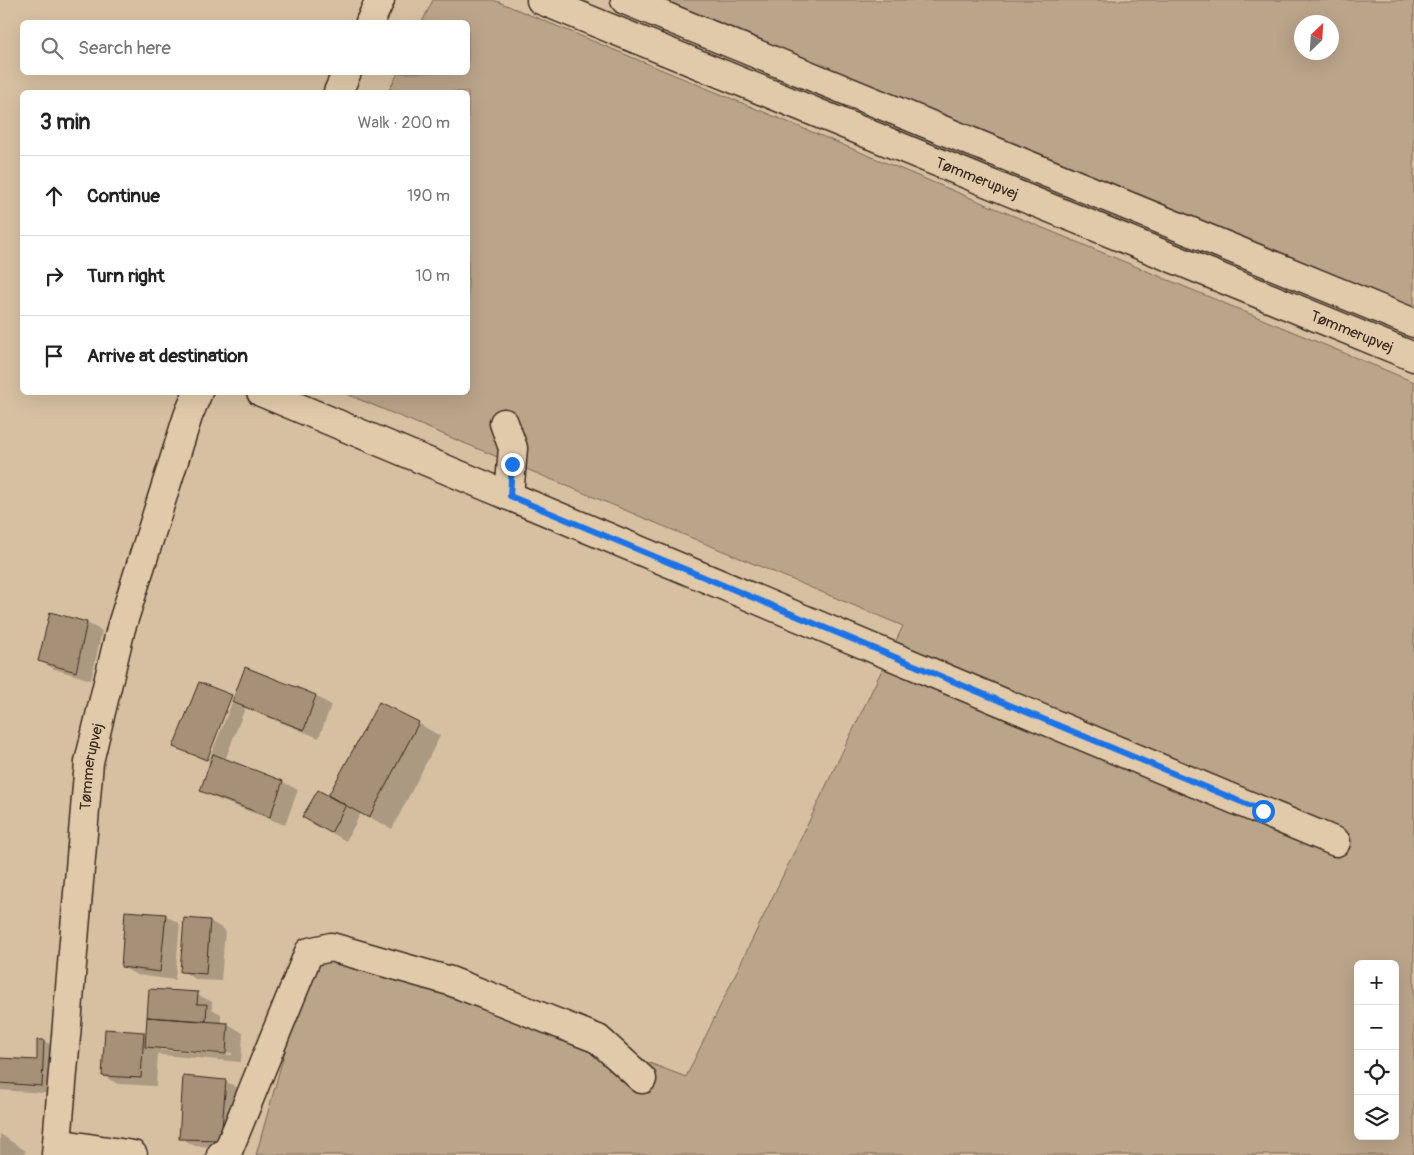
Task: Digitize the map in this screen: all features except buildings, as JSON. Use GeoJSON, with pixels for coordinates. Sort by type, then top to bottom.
{"type":"FeatureCollection","features":[{"type":"Feature","properties":{"kind":"street"},"geometry":{"type":"LineString","coordinates":[[371,20],[380,0]]}},
{"type":"Feature","properties":{"kind":"street","name":"Tømmerupvej"},"geometry":{"type":"LineString","coordinates":[[541,0],[1414,357]]}},
{"type":"Feature","properties":{"kind":"street"},"geometry":{"type":"LineString","coordinates":[[625,0],[1414,323]]}},
{"type":"Feature","properties":{"kind":"street"},"geometry":{"type":"LineString","coordinates":[[339,90],[346,75]]}},
{"type":"Feature","properties":{"kind":"street","name":"Tømmerupvej"},"geometry":{"type":"LineString","coordinates":[[56,1149],[89,762],[121,628],[188,416],[197,395]]}},
{"type":"Feature","properties":{"kind":"street"},"geometry":{"type":"LineString","coordinates":[[268,395],[1336,842]]}},
{"type":"Feature","properties":{"kind":"street"},"geometry":{"type":"LineString","coordinates":[[504,424],[513,448],[510,496]]}},
{"type":"Feature","properties":{"kind":"street"},"geometry":{"type":"LineString","coordinates":[[220,1155],[228,1151],[309,952],[331,947],[450,981],[598,1039],[642,1078]]}},
{"type":"Feature","properties":{"kind":"street"},"geometry":{"type":"LineString","coordinates":[[56,1149],[133,1155]]}},
{"type":"Feature","properties":{"kind":"shaded area"},"geometry":{"type":"Polygon","coordinates":[[[433,0],[494,0],[1414,382],[1414,1155],[256,1155],[317,936],[686,1077],[903,626],[349,395],[470,395],[470,90],[389,90],[397,75],[470,75],[470,20],[423,20],[433,0]]]}},
{"type":"Feature","properties":{"kind":"shaded area"},"geometry":{"type":"Polygon","coordinates":[[[658,0],[1414,0],[1414,312],[658,0]]]}},
{"type":"Feature","properties":{"kind":"route"},"geometry":{"type":"LineString","coordinates":[[512,464],[510,496],[1263,811]]}}]}
